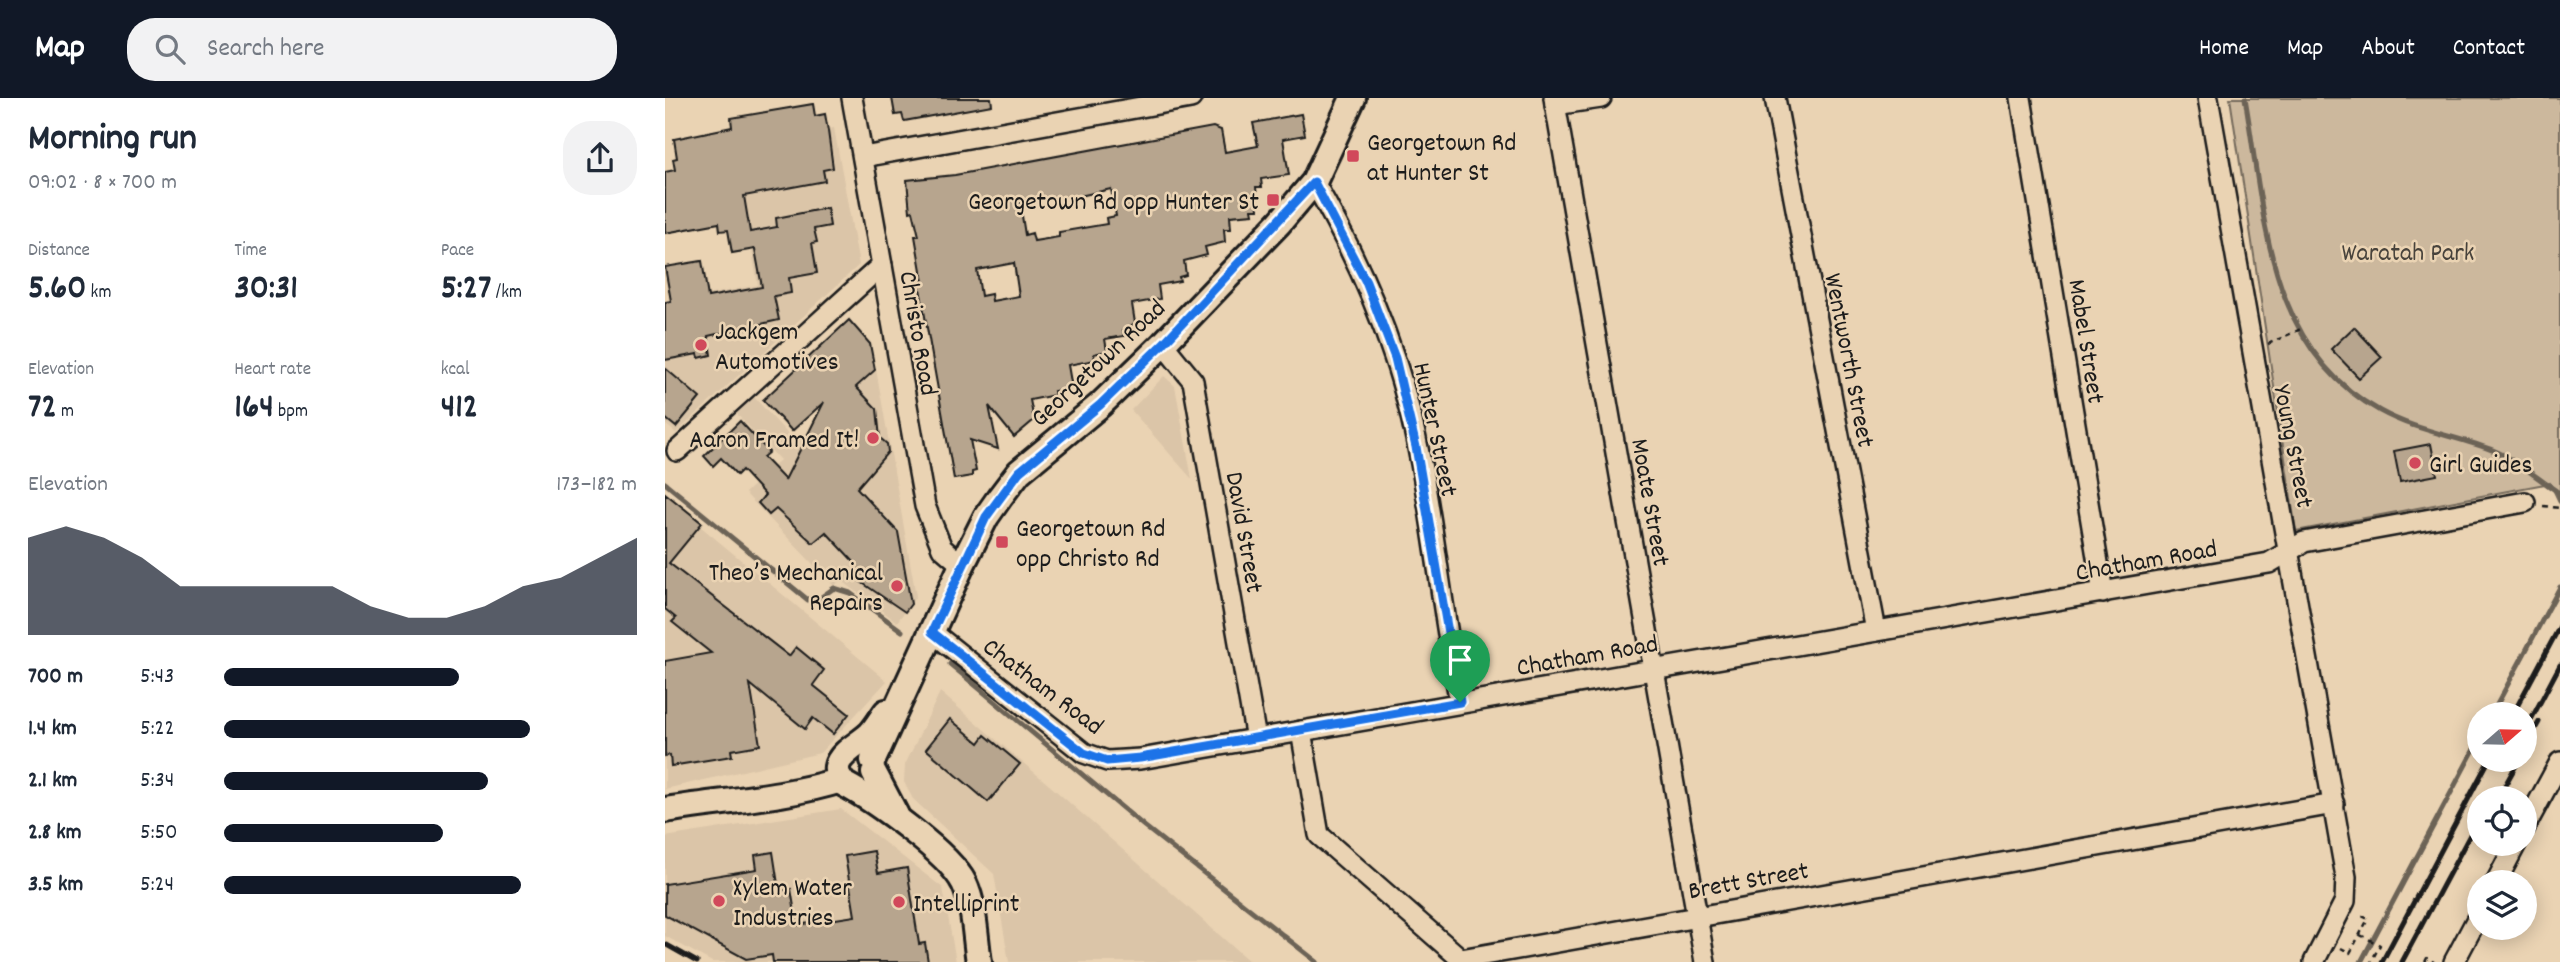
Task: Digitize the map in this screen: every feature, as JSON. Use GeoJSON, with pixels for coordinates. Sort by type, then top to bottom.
{"type":"FeatureCollection","features":[{"type":"Feature","properties":{"kind":"street","name":"Christo Road"},"geometry":{"type":"LineString","coordinates":[[852,98],[925,506],[942,548],[962,565]]}},
{"type":"Feature","properties":{"kind":"street"},"geometry":{"type":"LineString","coordinates":[[863,157],[1191,98]]}},
{"type":"Feature","properties":{"kind":"street","name":"Georgetown Road"},"geometry":{"type":"LineString","coordinates":[[874,767],[905,685],[986,517],[1019,472],[1100,405],[1163,344],[1314,182],[1353,98]]}},
{"type":"Feature","properties":{"kind":"street"},"geometry":{"type":"LineString","coordinates":[[1554,101],[1601,98]]}},
{"type":"Feature","properties":{"kind":"street","name":"Wentworth Street"},"geometry":{"type":"LineString","coordinates":[[1775,98],[1876,631]]}},
{"type":"Feature","properties":{"kind":"street","name":"Mabel Street"},"geometry":{"type":"LineString","coordinates":[[2021,98],[2103,593]]}},
{"type":"Feature","properties":{"kind":"street","name":"Young Street"},"geometry":{"type":"LineString","coordinates":[[2208,98],[2334,804],[2346,877],[2343,906]]}},
{"type":"Feature","properties":{"kind":"street","name":"Moate Street"},"geometry":{"type":"LineString","coordinates":[[1554,101],[1705,962]]}},
{"type":"Feature","properties":{"kind":"street","name":"Hunter Street"},"geometry":{"type":"LineString","coordinates":[[1314,182],[1366,282],[1395,358],[1416,447],[1460,702]]}},
{"type":"Feature","properties":{"kind":"street"},"geometry":{"type":"LineString","coordinates":[[677,451],[882,265]]}},
{"type":"Feature","properties":{"kind":"street","name":"David Street"},"geometry":{"type":"LineString","coordinates":[[1163,344],[1193,381],[1256,739]]}},
{"type":"Feature","properties":{"kind":"street","name":"Chatham Road"},"geometry":{"type":"LineString","coordinates":[[932,632],[1084,753],[1107,761],[1256,739],[2270,563],[2304,542],[2525,502]]}},
{"type":"Feature","properties":{"kind":"street","name":"Georgetown Road"},"geometry":{"type":"LineString","coordinates":[[845,768],[905,685]]}},
{"type":"Feature","properties":{"kind":"street","name":"Brett Street"},"geometry":{"type":"LineString","coordinates":[[1301,731],[1319,835],[1461,959],[2334,804]]}},
{"type":"Feature","properties":{"kind":"street"},"geometry":{"type":"LineString","coordinates":[[665,810],[769,793],[804,792],[845,768],[863,751],[874,767],[900,821]]}},
{"type":"Feature","properties":{"kind":"street"},"geometry":{"type":"LineString","coordinates":[[2537,805],[2560,762]]}},
{"type":"Feature","properties":{"kind":"street"},"geometry":{"type":"LineString","coordinates":[[845,768],[867,785],[874,767]]}},
{"type":"Feature","properties":{"kind":"street"},"geometry":{"type":"LineString","coordinates":[[845,768],[950,865],[964,882],[979,962]]}},
{"type":"Feature","properties":{"kind":"street"},"geometry":{"type":"LineString","coordinates":[[2313,962],[2343,906]]}},
{"type":"Feature","properties":{"kind":"street"},"geometry":{"type":"LineString","coordinates":[[2454,962],[2467,938]]}},
{"type":"Feature","properties":{"kind":"path"},"geometry":{"type":"LineString","coordinates":[[2289,335],[2303,328]]}},
{"type":"Feature","properties":{"kind":"path"},"geometry":{"type":"LineString","coordinates":[[2325,940],[2350,953],[2360,935],[2368,919],[2343,906]]}},
{"type":"Feature","properties":{"kind":"path"},"geometry":{"type":"LineString","coordinates":[[2360,935],[2380,945],[2371,962]]}},
{"type":"Feature","properties":{"kind":"path"},"geometry":{"type":"LineString","coordinates":[[2425,962],[2427,958],[2434,962]]}},
{"type":"Feature","properties":{"kind":"shaded area"},"geometry":{"type":"Polygon","coordinates":[[[834,128],[859,265],[676,433],[665,424],[665,303],[758,285],[733,146],[834,128]]]}},
{"type":"Feature","properties":{"kind":"shaded area"},"geometry":{"type":"Polygon","coordinates":[[[876,369],[916,596],[897,622],[841,580],[834,586],[745,493],[780,460],[734,411],[752,395],[797,444],[876,369]]]}},
{"type":"Feature","properties":{"kind":"shaded area"},"geometry":{"type":"Polygon","coordinates":[[[1164,376],[1175,386],[1192,479],[1131,410],[1164,376]]]}},
{"type":"Feature","properties":{"kind":"shaded area"},"geometry":{"type":"Polygon","coordinates":[[[665,497],[887,681],[820,753],[665,789],[665,497]]]}},
{"type":"Feature","properties":{"kind":"shaded area"},"geometry":{"type":"Polygon","coordinates":[[[940,692],[1250,962],[1009,962],[994,874],[913,799],[904,782],[905,765],[940,692]]]}},
{"type":"Feature","properties":{"kind":"shaded area"},"geometry":{"type":"Polygon","coordinates":[[[841,809],[943,888],[956,962],[712,962],[665,936],[665,837],[841,809]]]}},
{"type":"Feature","properties":{"kind":"green space","name":"Waratah Park"},"geometry":{"type":"Polygon","coordinates":[[[2230,98],[2560,98],[2560,504],[2550,483],[2296,531],[2230,98]]]}},
{"type":"Feature","properties":{"kind":"building"},"geometry":{"type":"Polygon","coordinates":[[[892,98],[991,98],[992,105],[904,121],[902,114],[895,115],[892,98]]]}},
{"type":"Feature","properties":{"kind":"building"},"geometry":{"type":"Polygon","coordinates":[[[813,104],[815,116],[825,114],[828,131],[833,168],[823,170],[825,181],[744,196],[750,232],[777,227],[776,218],[827,208],[830,226],[814,229],[817,242],[812,243],[817,273],[789,278],[791,293],[774,296],[779,320],[708,336],[711,355],[699,358],[698,354],[665,360],[665,302],[671,301],[665,267],[702,261],[708,297],[762,287],[755,249],[732,253],[728,230],[720,231],[719,223],[665,233],[665,172],[675,170],[673,159],[677,158],[674,139],[732,127],[731,118],[813,104]]]}},
{"type":"Feature","properties":{"kind":"building"},"geometry":{"type":"Polygon","coordinates":[[[1301,114],[1305,135],[1283,139],[1289,175],[1261,179],[1262,187],[1256,187],[1258,209],[1252,209],[1253,214],[1230,216],[1231,229],[1224,229],[1225,242],[1205,247],[1207,255],[1184,261],[1186,275],[1179,277],[1180,281],[1158,285],[1160,299],[1132,304],[1135,323],[1123,330],[1124,336],[1105,339],[1107,351],[1094,354],[1095,360],[1068,365],[1072,388],[1030,400],[1034,420],[1014,437],[989,406],[998,449],[970,440],[976,471],[972,472],[972,476],[954,479],[919,283],[923,282],[915,236],[919,236],[913,211],[910,212],[907,180],[955,175],[1213,127],[1221,130],[1225,152],[1258,146],[1253,123],[1301,114]],[[1111,189],[1053,202],[1053,197],[1020,203],[1025,235],[1032,233],[1034,241],[1059,237],[1059,232],[1107,224],[1106,218],[1116,216],[1111,189]],[[1014,263],[977,270],[981,296],[991,294],[992,301],[1019,296],[1014,263]]]}},
{"type":"Feature","properties":{"kind":"building"},"geometry":{"type":"Polygon","coordinates":[[[849,320],[870,344],[875,370],[856,387],[877,409],[880,438],[887,444],[888,452],[857,488],[898,532],[911,604],[905,612],[858,580],[855,563],[826,532],[813,543],[776,509],[769,515],[758,503],[765,495],[742,470],[737,475],[721,458],[713,466],[704,456],[740,421],[769,452],[763,457],[785,480],[824,402],[792,431],[763,400],[849,320]]]}},
{"type":"Feature","properties":{"kind":"building"},"geometry":{"type":"Polygon","coordinates":[[[2354,327],[2382,357],[2359,378],[2331,349],[2354,327]]]}},
{"type":"Feature","properties":{"kind":"building"},"geometry":{"type":"Polygon","coordinates":[[[665,368],[700,398],[676,427],[665,418],[665,368]]]}},
{"type":"Feature","properties":{"kind":"building","name":"Girl Guides"},"geometry":{"type":"Polygon","coordinates":[[[2431,444],[2437,475],[2400,482],[2394,451],[2431,444]]]}},
{"type":"Feature","properties":{"kind":"building"},"geometry":{"type":"Polygon","coordinates":[[[665,493],[702,523],[669,563],[789,656],[796,647],[824,670],[813,685],[849,714],[833,734],[813,718],[805,729],[750,684],[760,745],[731,750],[732,756],[671,766],[670,755],[665,756],[665,661],[711,653],[672,622],[676,618],[665,609],[665,493]]]}},
{"type":"Feature","properties":{"kind":"building"},"geometry":{"type":"Polygon","coordinates":[[[950,719],[979,743],[985,735],[1020,764],[988,802],[926,749],[950,719]]]}},
{"type":"Feature","properties":{"kind":"building"},"geometry":{"type":"Polygon","coordinates":[[[874,851],[878,873],[907,868],[919,944],[925,943],[928,962],[773,962],[772,955],[746,959],[665,915],[665,884],[757,869],[755,855],[773,852],[779,891],[791,889],[797,925],[855,916],[845,856],[874,851]]]}},
{"type":"Feature","properties":{"kind":"waterway"},"geometry":{"type":"LineString","coordinates":[[2245,98],[2266,231],[2277,274],[2292,314],[2313,352],[2342,384],[2380,411],[2408,424],[2503,455],[2558,492],[2560,499]]}},
{"type":"Feature","properties":{"kind":"waterway"},"geometry":{"type":"LineString","coordinates":[[665,483],[808,600],[820,598],[834,588],[850,593],[902,631]]}},
{"type":"Feature","properties":{"kind":"waterway"},"geometry":{"type":"LineString","coordinates":[[2498,702],[2560,587]]}},
{"type":"Feature","properties":{"kind":"waterway"},"geometry":{"type":"LineString","coordinates":[[950,664],[1144,826],[1317,962]]}},
{"type":"Feature","properties":{"kind":"waterway"},"geometry":{"type":"LineString","coordinates":[[2361,962],[2467,762]]}},
{"type":"Feature","properties":{"kind":"railway"},"geometry":{"type":"LineString","coordinates":[[2519,702],[2560,626]]}},
{"type":"Feature","properties":{"kind":"railway"},"geometry":{"type":"LineString","coordinates":[[2537,708],[2560,665]]}},
{"type":"Feature","properties":{"kind":"railway"},"geometry":{"type":"LineString","coordinates":[[2537,726],[2539,722]]}},
{"type":"Feature","properties":{"kind":"railway"},"geometry":{"type":"LineString","coordinates":[[2382,962],[2483,772]]}},
{"type":"Feature","properties":{"kind":"railway"},"geometry":{"type":"LineString","coordinates":[[2505,786],[2512,772]]}},
{"type":"Feature","properties":{"kind":"railway"},"geometry":{"type":"LineString","coordinates":[[2402,962],[2467,840]]}},
{"type":"Feature","properties":{"kind":"railway"},"geometry":{"type":"LineString","coordinates":[[665,944],[697,962]]}},
{"type":"Feature","properties":{"kind":"place","name":"Georgetown Rd at Hunter St"},"geometry":{"type":"Point","coordinates":[1353,156]}},
{"type":"Feature","properties":{"kind":"place","name":"Georgetown Rd opp Hunter St"},"geometry":{"type":"Point","coordinates":[1273,200]}},
{"type":"Feature","properties":{"kind":"place","name":"Jackgem Automotives"},"geometry":{"type":"Point","coordinates":[701,345]}},
{"type":"Feature","properties":{"kind":"place","name":"Aaron Framed It!"},"geometry":{"type":"Point","coordinates":[873,438]}},
{"type":"Feature","properties":{"kind":"place","name":"Girl Guides"},"geometry":{"type":"Point","coordinates":[2415,463]}},
{"type":"Feature","properties":{"kind":"place","name":"Georgetown Rd opp Christo Rd"},"geometry":{"type":"Point","coordinates":[1002,542]}},
{"type":"Feature","properties":{"kind":"place","name":"Theo’s Mechanical Repairs"},"geometry":{"type":"Point","coordinates":[897,586]}},
{"type":"Feature","properties":{"kind":"place","name":"Xylem Water Industries"},"geometry":{"type":"Point","coordinates":[719,901]}},
{"type":"Feature","properties":{"kind":"place","name":"Intelliprint"},"geometry":{"type":"Point","coordinates":[899,902]}},
{"type":"Feature","properties":{"kind":"route"},"geometry":{"type":"LineString","coordinates":[[1314,182],[1366,282],[1395,358],[1416,447],[1460,702],[1256,739],[1107,761],[1084,753],[932,632],[986,517],[1019,472],[1100,405],[1163,344],[1279,223],[1314,182]]}}]}
